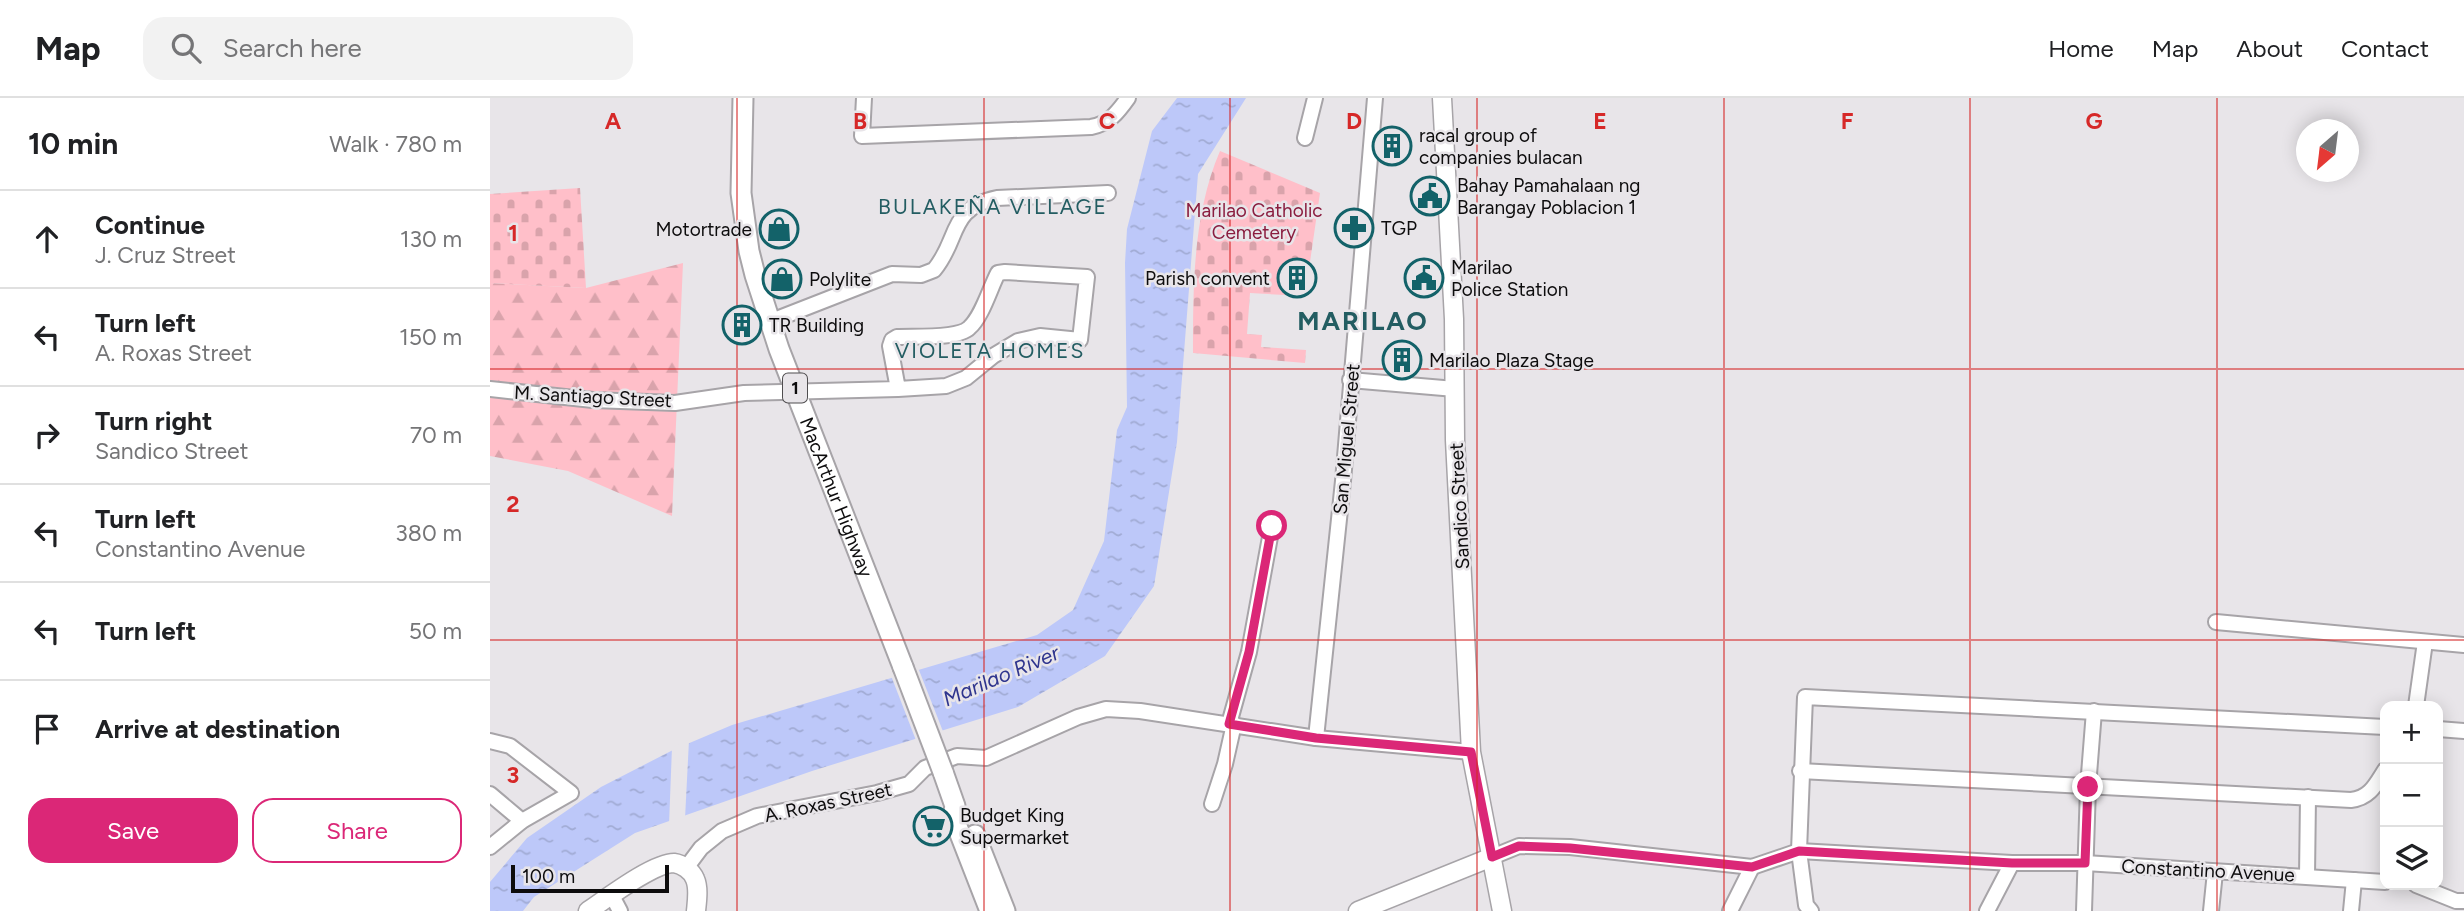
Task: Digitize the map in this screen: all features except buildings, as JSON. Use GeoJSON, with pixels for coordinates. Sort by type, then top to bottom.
{"type":"FeatureCollection","features":[{"type":"Feature","properties":{"kind":"highway","name":"MacArthur Highway"},"geometry":{"type":"LineString","coordinates":[[743,98],[741,163],[744,218],[755,275],[769,322],[956,806],[966,813],[1005,911]]}},
{"type":"Feature","properties":{"kind":"highway","name":"MacArthur Highway"},"geometry":{"type":"LineString","coordinates":[[956,806],[953,817],[990,911]]}},
{"type":"Feature","properties":{"kind":"main road","name":"Sandico Street"},"geometry":{"type":"LineString","coordinates":[[1442,98],[1455,338],[1455,440],[1471,752],[1502,911]]}},
{"type":"Feature","properties":{"kind":"main road"},"geometry":{"type":"LineString","coordinates":[[1358,911],[1492,857]]}},
{"type":"Feature","properties":{"kind":"main road"},"geometry":{"type":"LineString","coordinates":[[589,911],[611,894],[653,870],[672,863],[686,868],[695,878],[696,911]]}},
{"type":"Feature","properties":{"kind":"street"},"geometry":{"type":"LineString","coordinates":[[864,98],[862,136],[1100,126],[1110,120],[1128,98]]}},
{"type":"Feature","properties":{"kind":"street"},"geometry":{"type":"LineString","coordinates":[[1305,138],[1315,98]]}},
{"type":"Feature","properties":{"kind":"street","name":"San Miguel Street"},"geometry":{"type":"LineString","coordinates":[[1316,738],[1343,481],[1375,98]]}},
{"type":"Feature","properties":{"kind":"street"},"geometry":{"type":"LineString","coordinates":[[769,322],[892,274],[921,275],[934,270],[962,216],[982,201],[1108,192]]}},
{"type":"Feature","properties":{"kind":"street","name":"M. Santiago Street"},"geometry":{"type":"LineString","coordinates":[[490,389],[593,400],[675,403],[744,393],[898,389],[946,386],[966,378],[993,356],[1018,341],[1040,336],[1080,340],[1087,276],[998,273],[969,329],[956,334],[897,337],[892,340],[898,389]]}},
{"type":"Feature","properties":{"kind":"street"},"geometry":{"type":"LineString","coordinates":[[1350,380],[1455,389]]}},
{"type":"Feature","properties":{"kind":"street"},"geometry":{"type":"LineString","coordinates":[[1212,804],[1226,764],[1231,724],[1249,652],[1272,526]]}},
{"type":"Feature","properties":{"kind":"street"},"geometry":{"type":"LineString","coordinates":[[2216,622],[2464,645]]}},
{"type":"Feature","properties":{"kind":"street"},"geometry":{"type":"LineString","coordinates":[[2417,701],[2424,642]]}},
{"type":"Feature","properties":{"kind":"street"},"geometry":{"type":"LineString","coordinates":[[1811,911],[1806,905],[1799,851],[1800,771],[1805,697],[2380,727]]}},
{"type":"Feature","properties":{"kind":"street","name":"A. Roxas Street"},"geometry":{"type":"LineString","coordinates":[[686,868],[701,848],[722,831],[757,816],[877,793],[909,783],[925,768],[946,760],[957,756],[985,758],[1079,717],[1106,709],[1140,711],[1316,738],[1471,752]]}},
{"type":"Feature","properties":{"kind":"street"},"geometry":{"type":"LineString","coordinates":[[2084,911],[2088,787],[2094,711]]}},
{"type":"Feature","properties":{"kind":"street"},"geometry":{"type":"LineString","coordinates":[[2443,729],[2464,731]]}},
{"type":"Feature","properties":{"kind":"street"},"geometry":{"type":"LineString","coordinates":[[490,741],[510,746],[570,793],[522,821],[490,847]]}},
{"type":"Feature","properties":{"kind":"street"},"geometry":{"type":"LineString","coordinates":[[1800,771],[2358,799],[2371,792],[2380,778]]}},
{"type":"Feature","properties":{"kind":"street"},"geometry":{"type":"LineString","coordinates":[[490,794],[522,821]]}},
{"type":"Feature","properties":{"kind":"street"},"geometry":{"type":"LineString","coordinates":[[2307,876],[2308,797]]}},
{"type":"Feature","properties":{"kind":"street","name":"Constantino Avenue"},"geometry":{"type":"LineString","coordinates":[[1492,857],[1519,846],[1558,847],[1752,867],[1799,851],[2012,863],[2085,863],[2380,883]]}},
{"type":"Feature","properties":{"kind":"street"},"geometry":{"type":"LineString","coordinates":[[1987,911],[2012,863]]}},
{"type":"Feature","properties":{"kind":"street"},"geometry":{"type":"LineString","coordinates":[[1730,911],[1752,867]]}},
{"type":"Feature","properties":{"kind":"street"},"geometry":{"type":"LineString","coordinates":[[2211,911],[2215,872]]}},
{"type":"Feature","properties":{"kind":"street"},"geometry":{"type":"LineString","coordinates":[[2351,911],[2357,881]]}},
{"type":"Feature","properties":{"kind":"street"},"geometry":{"type":"LineString","coordinates":[[2357,881],[2358,911]]}},
{"type":"Feature","properties":{"kind":"street"},"geometry":{"type":"LineString","coordinates":[[2428,890],[2456,901],[2464,901]]}},
{"type":"Feature","properties":{"kind":"street"},"geometry":{"type":"LineString","coordinates":[[611,894],[620,911]]}},
{"type":"Feature","properties":{"kind":"green space","name":"Marilao Catholic Cemetery"},"geometry":{"type":"Polygon","coordinates":[[[1220,151],[1320,193],[1310,262],[1286,262],[1285,295],[1250,293],[1247,334],[1262,335],[1261,347],[1306,350],[1305,363],[1193,353],[1196,250],[1204,200],[1220,151]]]}},
{"type":"Feature","properties":{"kind":"green space"},"geometry":{"type":"Polygon","coordinates":[[[580,188],[586,288],[490,283],[490,194],[580,188]]]}},
{"type":"Feature","properties":{"kind":"green space"},"geometry":{"type":"Polygon","coordinates":[[[683,263],[672,516],[568,471],[490,456],[490,283],[586,288],[683,263]]]}},
{"type":"Feature","properties":{"kind":"water","name":"Marilao River"},"geometry":{"type":"Polygon","coordinates":[[[1177,98],[1246,98],[1198,174],[1177,442],[1154,586],[1105,656],[1018,707],[812,771],[635,833],[534,897],[523,911],[490,911],[490,882],[527,838],[601,787],[673,750],[732,725],[1037,635],[1073,610],[1104,541],[1117,430],[1127,407],[1127,229],[1152,131],[1177,98]]]}},
{"type":"Feature","properties":{"kind":"pier"},"geometry":{"type":"Polygon","coordinates":[[[917,665],[944,734],[917,743],[890,673],[917,665]]]}},
{"type":"Feature","properties":{"kind":"pier"},"geometry":{"type":"Polygon","coordinates":[[[689,740],[685,819],[669,825],[672,747],[689,740]]]}},
{"type":"Feature","properties":{"kind":"place","name":"racal group of companies bulacan"},"geometry":{"type":"Point","coordinates":[1392,146]}},
{"type":"Feature","properties":{"kind":"place","name":"Bahay Pamahalaan ng Barangay Poblacion 1"},"geometry":{"type":"Point","coordinates":[1430,196]}},
{"type":"Feature","properties":{"kind":"place","name":"TGP"},"geometry":{"type":"Point","coordinates":[1354,228]}},
{"type":"Feature","properties":{"kind":"place","name":"Motortrade"},"geometry":{"type":"Point","coordinates":[779,229]}},
{"type":"Feature","properties":{"kind":"place","name":"Parish convent"},"geometry":{"type":"Point","coordinates":[1297,278]}},
{"type":"Feature","properties":{"kind":"place","name":"Marilao Police Station"},"geometry":{"type":"Point","coordinates":[1424,278]}},
{"type":"Feature","properties":{"kind":"place","name":"Polylite"},"geometry":{"type":"Point","coordinates":[782,279]}},
{"type":"Feature","properties":{"kind":"place","name":"TR Building"},"geometry":{"type":"Point","coordinates":[742,325]}},
{"type":"Feature","properties":{"kind":"place","name":"Marilao Plaza Stage"},"geometry":{"type":"Point","coordinates":[1402,360]}},
{"type":"Feature","properties":{"kind":"place","name":"Budget King Supermarket"},"geometry":{"type":"Point","coordinates":[933,826]}},
{"type":"Feature","properties":{"kind":"district","name":"BULAKEÑA VILLAGE"},"geometry":{"type":"Point","coordinates":[993,207]}},
{"type":"Feature","properties":{"kind":"district","name":"MARILAO"},"geometry":{"type":"Point","coordinates":[1363,321]}},
{"type":"Feature","properties":{"kind":"district","name":"VIOLETA HOMES"},"geometry":{"type":"Point","coordinates":[990,351]}},
{"type":"Feature","properties":{"kind":"route"},"geometry":{"type":"LineString","coordinates":[[1272,526],[1249,652],[1229,724],[1316,738],[1471,752],[1492,857],[1519,846],[1570,848],[1752,867],[1799,851],[2012,863],[2085,863],[2088,787]]}}]}
